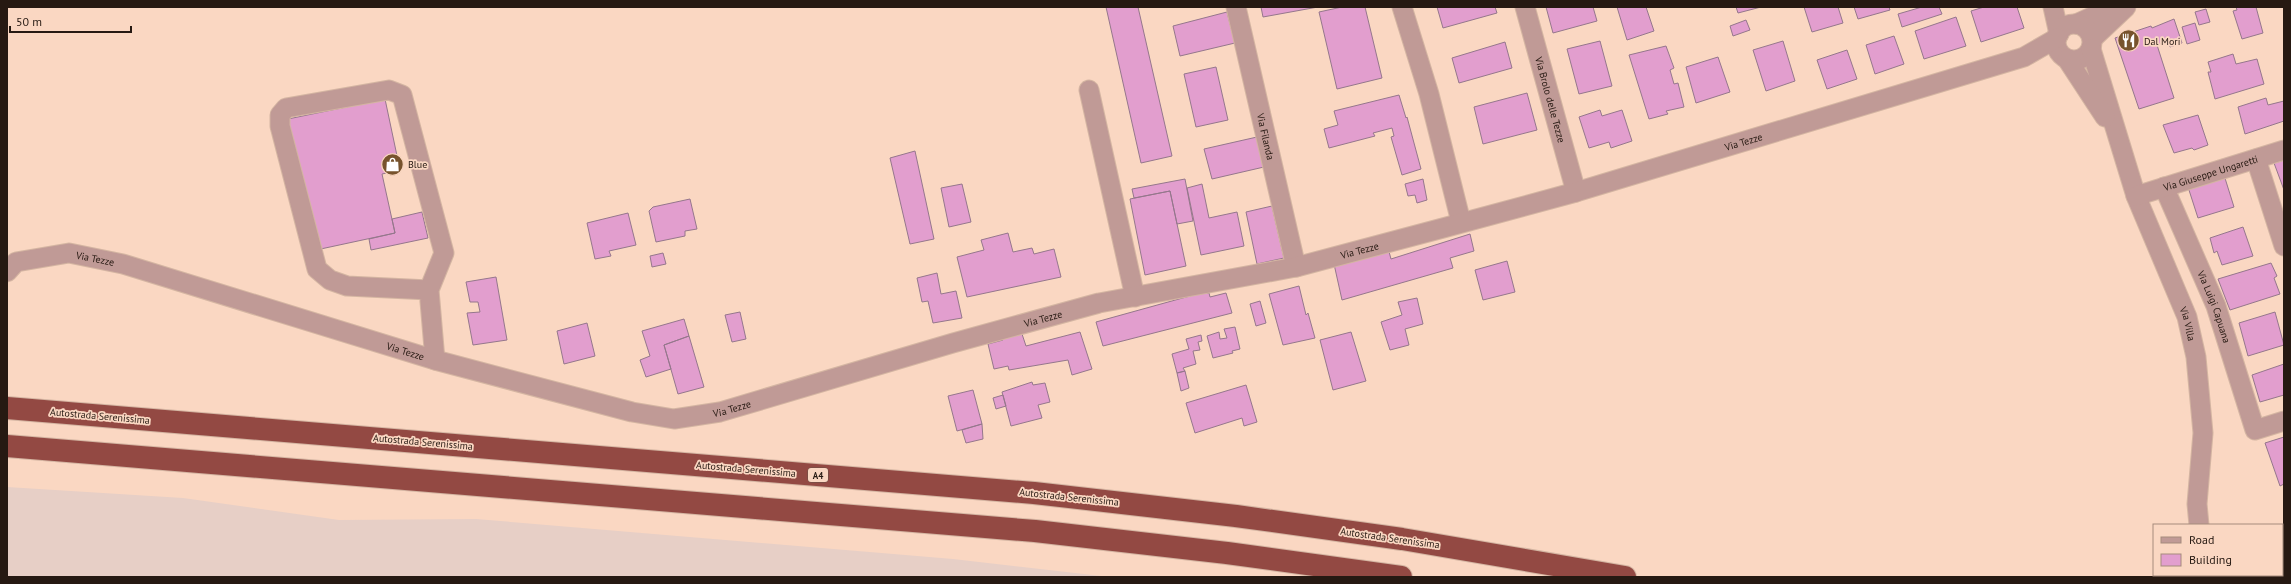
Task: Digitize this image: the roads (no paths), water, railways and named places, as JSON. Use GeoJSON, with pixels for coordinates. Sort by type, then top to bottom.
{"type":"FeatureCollection","features":[{"type":"Feature","properties":{"kind":"highway","name":"Autostrada Serenissima"},"geometry":{"type":"LineString","coordinates":[[7,408],[1034,493],[1236,516],[1402,539],[1625,577]]}},
{"type":"Feature","properties":{"kind":"highway"},"geometry":{"type":"LineString","coordinates":[[7,446],[1035,531],[1226,553],[1400,577]]}},
{"type":"Feature","properties":{"kind":"street","name":"Via Filanda"},"geometry":{"type":"LineString","coordinates":[[1236,7],[1296,267]]}},
{"type":"Feature","properties":{"kind":"street"},"geometry":{"type":"LineString","coordinates":[[1402,7],[1429,94],[1462,222]]}},
{"type":"Feature","properties":{"kind":"street","name":"Via Brolo delle Tezze"},"geometry":{"type":"LineString","coordinates":[[1525,7],[1576,192]]}},
{"type":"Feature","properties":{"kind":"street"},"geometry":{"type":"LineString","coordinates":[[2053,7],[2066,30]]}},
{"type":"Feature","properties":{"kind":"street"},"geometry":{"type":"LineString","coordinates":[[2062,7],[2066,30],[2058,48],[2065,58],[2082,59],[2092,44],[2126,7]]}},
{"type":"Feature","properties":{"kind":"street","name":"Via Tezze"},"geometry":{"type":"LineString","coordinates":[[7,272],[16,262],[69,253],[123,264],[435,360],[632,412],[674,420],[720,412],[953,343],[1099,303],[1296,267],[1576,192],[2024,57],[2066,30],[2114,7]]}},
{"type":"Feature","properties":{"kind":"street"},"geometry":{"type":"LineString","coordinates":[[2066,30],[2086,29],[2092,44]]}},
{"type":"Feature","properties":{"kind":"street","name":"Via Villa"},"geometry":{"type":"LineString","coordinates":[[2092,44],[2116,135],[2136,196],[2187,317],[2196,358],[2203,433],[2197,504],[2199,524]]}},
{"type":"Feature","properties":{"kind":"street","name":"Via Tezze"},"geometry":{"type":"LineString","coordinates":[[2024,57],[2065,58]]}},
{"type":"Feature","properties":{"kind":"street","name":"Via Villa"},"geometry":{"type":"LineString","coordinates":[[2065,58],[2116,135]]}},
{"type":"Feature","properties":{"kind":"street"},"geometry":{"type":"LineString","coordinates":[[429,290],[347,286],[330,280],[317,269],[280,126],[280,115],[286,108],[389,90],[402,95],[406,105],[444,253],[429,290],[435,360]]}},
{"type":"Feature","properties":{"kind":"street"},"geometry":{"type":"LineString","coordinates":[[1090,90],[1135,297]]}},
{"type":"Feature","properties":{"kind":"street","name":"Via Giuseppe Ungaretti"},"geometry":{"type":"LineString","coordinates":[[2136,196],[2284,150]]}},
{"type":"Feature","properties":{"kind":"street"},"geometry":{"type":"LineString","coordinates":[[2256,159],[2284,246]]}},
{"type":"Feature","properties":{"kind":"street","name":"Via Luigi Capuana"},"geometry":{"type":"LineString","coordinates":[[2164,187],[2216,306],[2255,430],[2284,421]]}},
{"type":"Feature","properties":{"kind":"place","name":"Dal Mori"},"geometry":{"type":"Point","coordinates":[2129,41]}},
{"type":"Feature","properties":{"kind":"place","name":"Blue"},"geometry":{"type":"Point","coordinates":[393,164]}}]}
